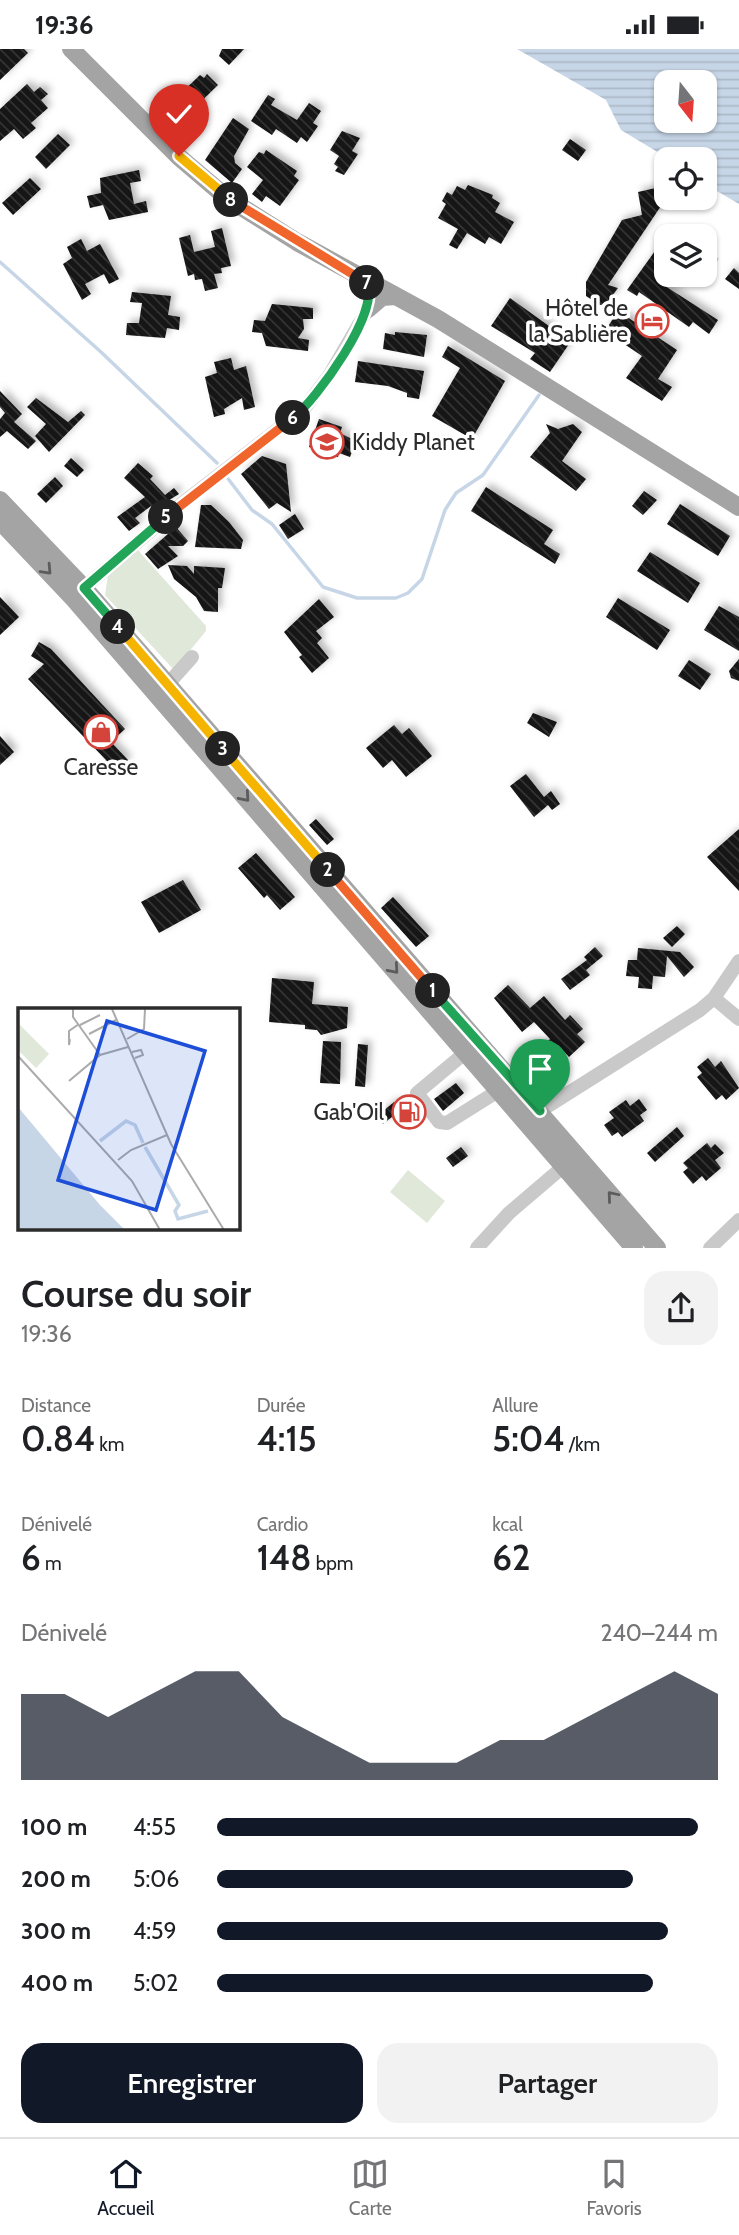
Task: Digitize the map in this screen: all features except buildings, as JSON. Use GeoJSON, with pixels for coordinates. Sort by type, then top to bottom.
{"type":"FeatureCollection","features":[{"type":"Feature","properties":{"kind":"main road"},"geometry":{"type":"LineString","coordinates":[[71,49],[179,156],[227,198],[298,242],[396,296],[739,507]]}},
{"type":"Feature","properties":{"kind":"main road"},"geometry":{"type":"LineString","coordinates":[[366,280],[371,292],[368,309]]}},
{"type":"Feature","properties":{"kind":"main road"},"geometry":{"type":"LineString","coordinates":[[368,309],[382,297],[396,296]]}},
{"type":"Feature","properties":{"kind":"main road"},"geometry":{"type":"LineString","coordinates":[[0,500],[84,588],[657,1248]]}},
{"type":"Feature","properties":{"kind":"main road"},"geometry":{"type":"LineString","coordinates":[[0,521],[83,609],[635,1248]]}},
{"type":"Feature","properties":{"kind":"street"},"geometry":{"type":"LineString","coordinates":[[84,588],[214,487],[303,410],[329,376],[368,309]]}},
{"type":"Feature","properties":{"kind":"street"},"geometry":{"type":"LineString","coordinates":[[167,684],[192,657]]}},
{"type":"Feature","properties":{"kind":"street"},"geometry":{"type":"LineString","coordinates":[[540,1111],[714,998],[739,961]]}},
{"type":"Feature","properties":{"kind":"street"},"geometry":{"type":"LineString","coordinates":[[714,998],[739,1019]]}},
{"type":"Feature","properties":{"kind":"street"},"geometry":{"type":"LineString","coordinates":[[466,1052],[417,1093],[439,1122],[447,1123],[498,1091]]}},
{"type":"Feature","properties":{"kind":"street"},"geometry":{"type":"LineString","coordinates":[[477,1248],[509,1213],[564,1166]]}},
{"type":"Feature","properties":{"kind":"street"},"geometry":{"type":"LineString","coordinates":[[710,1248],[739,1220]]}},
{"type":"Feature","properties":{"kind":"shaded area"},"geometry":{"type":"Polygon","coordinates":[[[137,549],[206,626],[206,631],[174,670],[105,595],[108,575],[137,549]]]}},
{"type":"Feature","properties":{"kind":"shaded area"},"geometry":{"type":"Polygon","coordinates":[[[408,1170],[445,1201],[427,1223],[390,1192],[408,1170]]]}},
{"type":"Feature","properties":{"kind":"water"},"geometry":{"type":"Polygon","coordinates":[[[517,49],[739,49],[739,204],[717,191],[717,147],[654,147],[654,150],[621,130],[606,100],[517,49]]]}},
{"type":"Feature","properties":{"kind":"waterway"},"geometry":{"type":"LineString","coordinates":[[0,262],[101,352],[217,463]]}},
{"type":"Feature","properties":{"kind":"waterway"},"geometry":{"type":"LineString","coordinates":[[226,476],[252,510],[272,524],[323,587],[357,598],[396,598],[408,593],[422,579],[445,510],[456,493],[483,475],[539,395]]}},
{"type":"Feature","properties":{"kind":"place","name":"Hôtel de la Sablière"},"geometry":{"type":"Point","coordinates":[652,321]}},
{"type":"Feature","properties":{"kind":"place","name":"Kiddy Planet"},"geometry":{"type":"Point","coordinates":[327,442]}},
{"type":"Feature","properties":{"kind":"place","name":"Caresse"},"geometry":{"type":"Point","coordinates":[101,732]}},
{"type":"Feature","properties":{"kind":"place","name":"Gab'Oil"},"geometry":{"type":"Point","coordinates":[409,1112]}},
{"type":"Feature","properties":{"kind":"route"},"geometry":{"type":"LineString","coordinates":[[179,156],[227,198],[366,280],[371,297],[368,309],[329,376],[303,410],[184,502],[84,588],[311,852],[540,1111]]}}]}
